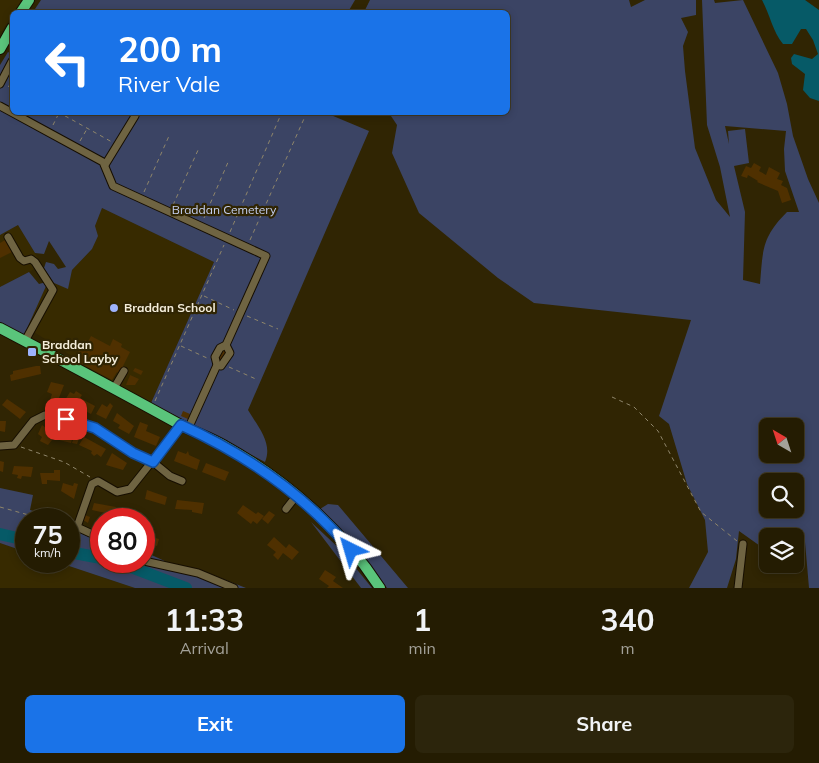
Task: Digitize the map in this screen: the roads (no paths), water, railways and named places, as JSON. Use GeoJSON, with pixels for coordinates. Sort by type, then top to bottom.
{"type":"FeatureCollection","features":[{"type":"Feature","properties":{"kind":"highway"},"geometry":{"type":"LineString","coordinates":[[0,49],[10,32]]}},
{"type":"Feature","properties":{"kind":"highway"},"geometry":{"type":"LineString","coordinates":[[0,328],[185,427],[225,446],[297,495],[332,528],[380,588]]}},
{"type":"Feature","properties":{"kind":"street"},"geometry":{"type":"LineString","coordinates":[[0,84],[10,65]]}},
{"type":"Feature","properties":{"kind":"street"},"geometry":{"type":"LineString","coordinates":[[17,115],[77,147],[105,165],[114,186],[266,256],[226,345],[220,348],[219,364]]}},
{"type":"Feature","properties":{"kind":"street"},"geometry":{"type":"LineString","coordinates":[[105,165],[135,116]]}},
{"type":"Feature","properties":{"kind":"street"},"geometry":{"type":"LineString","coordinates":[[8,237],[20,258],[24,261],[31,259],[36,262],[53,290],[25,341]]}},
{"type":"Feature","properties":{"kind":"street"},"geometry":{"type":"LineString","coordinates":[[90,533],[77,527],[94,482],[98,481],[117,492],[126,491],[185,427],[219,364],[230,353],[226,345]]}},
{"type":"Feature","properties":{"kind":"street"},"geometry":{"type":"LineString","coordinates":[[114,388],[124,371]]}},
{"type":"Feature","properties":{"kind":"street"},"geometry":{"type":"LineString","coordinates":[[0,446],[17,445],[33,421],[45,415],[95,428],[133,453],[153,462],[170,476],[182,481]]}},
{"type":"Feature","properties":{"kind":"street"},"geometry":{"type":"LineString","coordinates":[[286,509],[297,495]]}},
{"type":"Feature","properties":{"kind":"street"},"geometry":{"type":"LineString","coordinates":[[738,588],[743,544]]}},
{"type":"Feature","properties":{"kind":"street"},"geometry":{"type":"LineString","coordinates":[[155,563],[198,573],[234,588]]}},
{"type":"Feature","properties":{"kind":"waterway"},"geometry":{"type":"LineString","coordinates":[[0,534],[15,537]]}},
{"type":"Feature","properties":{"kind":"waterway"},"geometry":{"type":"LineString","coordinates":[[80,554],[90,556]]}},
{"type":"Feature","properties":{"kind":"waterway"},"geometry":{"type":"LineString","coordinates":[[147,573],[186,588]]}},
{"type":"Feature","properties":{"kind":"place","name":"Braddan School"},"geometry":{"type":"Point","coordinates":[114,308]}},
{"type":"Feature","properties":{"kind":"place","name":"Braddan School Layby"},"geometry":{"type":"Point","coordinates":[32,352]}},
{"type":"Feature","properties":{"kind":"park label","name":"Braddan Cemetery"},"geometry":{"type":"Point","coordinates":[224,210]}}]}
